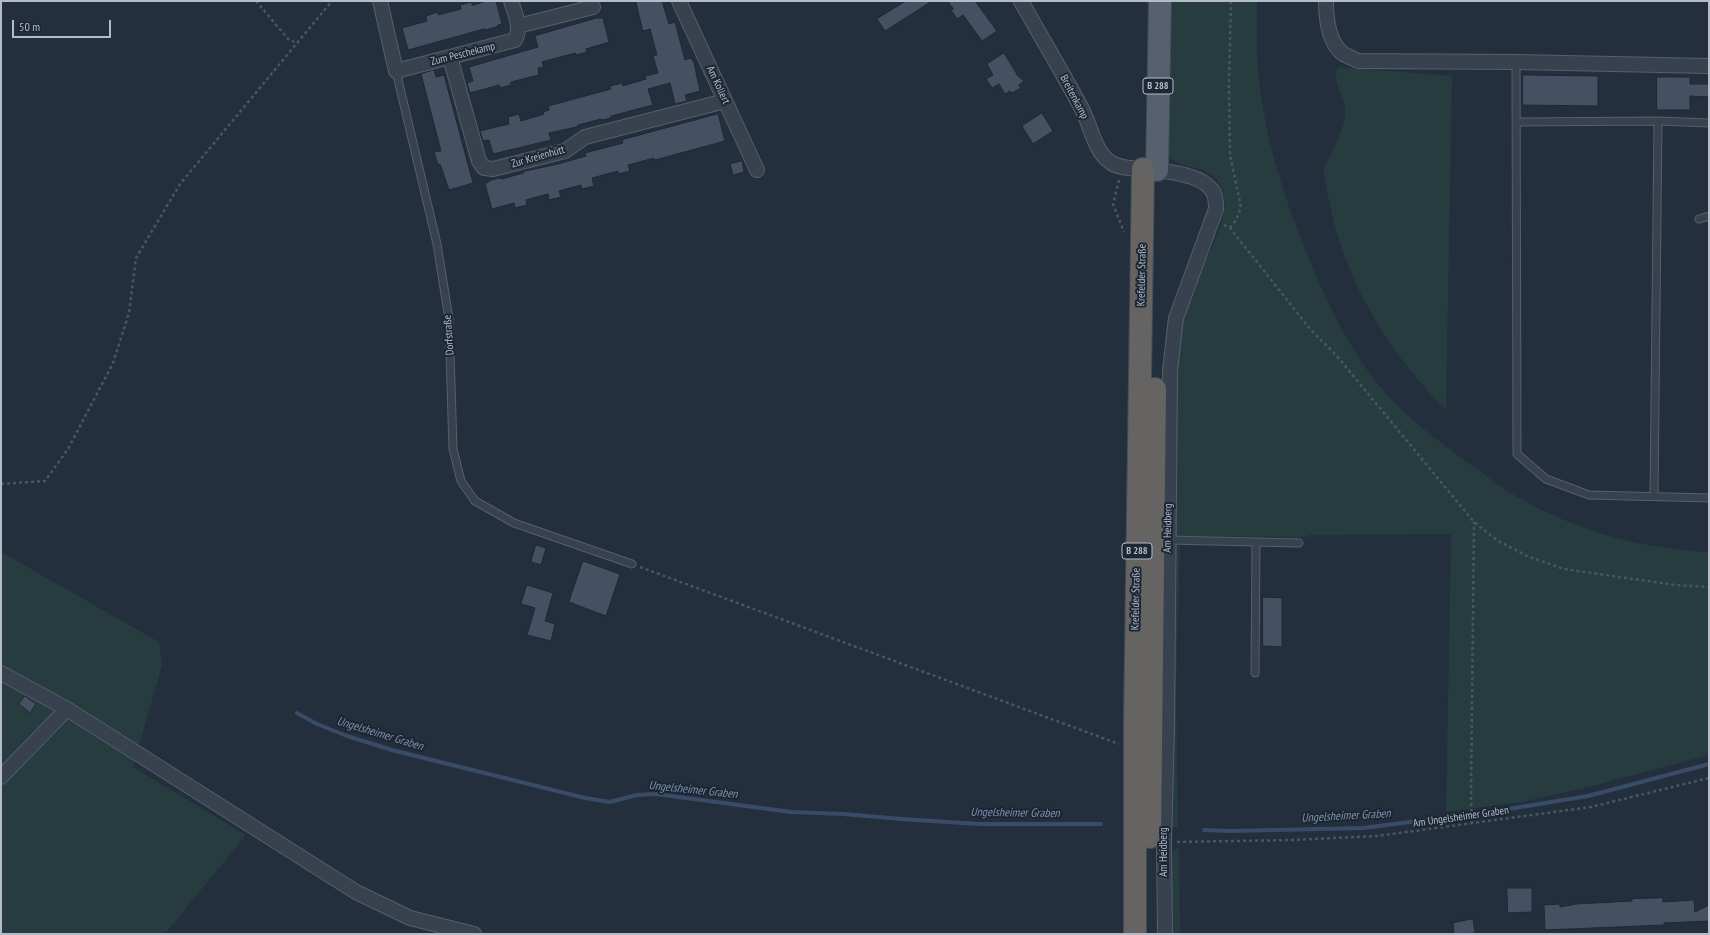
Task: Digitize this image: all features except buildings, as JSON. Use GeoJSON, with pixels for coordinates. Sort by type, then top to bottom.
{"type":"FeatureCollection","features":[{"type":"Feature","properties":{"kind":"highway","name":"Krefelder Straße"},"geometry":{"type":"LineString","coordinates":[[1135,934],[1134,722],[1150,170]]}},
{"type":"Feature","properties":{"kind":"highway","name":"Krefelder Straße"},"geometry":{"type":"LineString","coordinates":[[1148,934],[1150,170]]}},
{"type":"Feature","properties":{"kind":"main road","name":"Krefelder Straße"},"geometry":{"type":"LineString","coordinates":[[1145,1],[1150,170]]}},
{"type":"Feature","properties":{"kind":"main road","name":"Krefelder Straße"},"geometry":{"type":"LineString","coordinates":[[1150,170],[1160,1]]}},
{"type":"Feature","properties":{"kind":"street","name":"Dorfstraße"},"geometry":{"type":"LineString","coordinates":[[380,1],[396,71]]}},
{"type":"Feature","properties":{"kind":"street"},"geometry":{"type":"LineString","coordinates":[[512,1],[518,26],[593,7]]}},
{"type":"Feature","properties":{"kind":"street","name":"Am Kollert"},"geometry":{"type":"LineString","coordinates":[[679,1],[757,170]]}},
{"type":"Feature","properties":{"kind":"street","name":"Breitenkamp"},"geometry":{"type":"LineString","coordinates":[[1020,1],[1083,110],[1101,152],[1111,163],[1122,167],[1150,170]]}},
{"type":"Feature","properties":{"kind":"street"},"geometry":{"type":"LineString","coordinates":[[1326,1],[1330,35],[1342,52],[1358,61],[1516,62],[1709,66]]}},
{"type":"Feature","properties":{"kind":"street","name":"Zum Peschekamp"},"geometry":{"type":"LineString","coordinates":[[396,71],[515,40],[518,33],[518,26]]}},
{"type":"Feature","properties":{"kind":"street","name":"Zur Kreienhütt"},"geometry":{"type":"LineString","coordinates":[[450,57],[479,161],[484,168],[493,169],[565,150],[585,137],[725,101]]}},
{"type":"Feature","properties":{"kind":"street","name":"Am Heidberg"},"geometry":{"type":"LineString","coordinates":[[1150,170],[1181,174],[1205,182],[1212,189],[1216,198],[1216,209],[1176,318],[1170,371],[1167,728],[1164,842],[1165,934]]}},
{"type":"Feature","properties":{"kind":"street"},"geometry":{"type":"LineString","coordinates":[[1,673],[67,709],[356,892],[410,918],[474,934]]}},
{"type":"Feature","properties":{"kind":"street"},"geometry":{"type":"LineString","coordinates":[[1,778],[67,709]]}},
{"type":"Feature","properties":{"kind":"lane"},"geometry":{"type":"LineString","coordinates":[[1516,62],[1517,454],[1546,479],[1589,495],[1709,498]]}},
{"type":"Feature","properties":{"kind":"lane","name":"Dorfstraße"},"geometry":{"type":"LineString","coordinates":[[396,71],[437,244],[449,319],[453,450],[461,481],[475,501],[514,523],[632,564]]}},
{"type":"Feature","properties":{"kind":"lane"},"geometry":{"type":"LineString","coordinates":[[1517,122],[1709,123]]}},
{"type":"Feature","properties":{"kind":"lane"},"geometry":{"type":"LineString","coordinates":[[1654,496],[1658,122]]}},
{"type":"Feature","properties":{"kind":"lane"},"geometry":{"type":"LineString","coordinates":[[1699,220],[1709,216]]}},
{"type":"Feature","properties":{"kind":"lane"},"geometry":{"type":"LineString","coordinates":[[1168,540],[1299,543]]}},
{"type":"Feature","properties":{"kind":"lane"},"geometry":{"type":"LineString","coordinates":[[1255,673],[1256,542]]}},
{"type":"Feature","properties":{"kind":"path"},"geometry":{"type":"LineString","coordinates":[[256,1],[289,40],[298,43]]}},
{"type":"Feature","properties":{"kind":"path"},"geometry":{"type":"LineString","coordinates":[[1,484],[45,481],[68,449],[113,363],[129,313],[136,258],[180,184],[332,1]]}},
{"type":"Feature","properties":{"kind":"path"},"geometry":{"type":"LineString","coordinates":[[1231,1],[1229,85],[1230,155],[1241,207],[1236,220],[1230,228],[1310,329],[1336,355],[1474,522],[1498,541],[1527,556],[1564,569],[1675,585],[1709,587]]}},
{"type":"Feature","properties":{"kind":"path"},"geometry":{"type":"LineString","coordinates":[[1472,824],[1474,522]]}},
{"type":"Feature","properties":{"kind":"path"},"geometry":{"type":"LineString","coordinates":[[632,564],[1120,744]]}},
{"type":"Feature","properties":{"kind":"path","name":"Am Ungelsheimer Graben"},"geometry":{"type":"LineString","coordinates":[[1164,842],[1292,840],[1377,836],[1591,808],[1709,778]]}},
{"type":"Feature","properties":{"kind":"green space"},"geometry":{"type":"Polygon","coordinates":[[[1168,1],[1257,1],[1257,55],[1260,88],[1267,130],[1284,192],[1306,252],[1332,311],[1364,366],[1391,399],[1410,418],[1431,435],[1506,490],[1553,515],[1578,526],[1629,541],[1682,550],[1709,552],[1709,755],[1592,786],[1522,802],[1446,812],[1451,534],[1308,535],[1308,537],[1174,536],[1176,379],[1181,328],[1187,302],[1216,238],[1221,223],[1224,208],[1224,196],[1215,177],[1208,172],[1176,162],[1169,156],[1165,147],[1168,1]]]}},
{"type":"Feature","properties":{"kind":"green space"},"geometry":{"type":"Polygon","coordinates":[[[1338,67],[1452,76],[1446,410],[1410,370],[1378,326],[1353,278],[1343,252],[1333,219],[1323,170],[1343,126],[1345,106],[1336,79],[1338,67]]]}},
{"type":"Feature","properties":{"kind":"green space"},"geometry":{"type":"Polygon","coordinates":[[[1174,546],[1180,546],[1176,688],[1178,827],[1170,827],[1174,546]]]}},
{"type":"Feature","properties":{"kind":"green space"},"geometry":{"type":"Polygon","coordinates":[[[1,552],[159,642],[162,665],[133,767],[246,835],[165,934],[1,934],[1,552]]]}},
{"type":"Feature","properties":{"kind":"green space"},"geometry":{"type":"Polygon","coordinates":[[[1179,847],[1180,934],[1170,934],[1170,855],[1179,847]]]}},
{"type":"Feature","properties":{"kind":"waterway","name":"Ungelsheimer Graben"},"geometry":{"type":"LineString","coordinates":[[297,713],[317,724],[347,736],[392,750],[585,798],[610,802],[637,795],[656,794],[791,812],[843,814],[979,824],[1101,824]]}},
{"type":"Feature","properties":{"kind":"waterway","name":"Ungelsheimer Graben"},"geometry":{"type":"LineString","coordinates":[[1478,814],[1588,796],[1709,764]]}},
{"type":"Feature","properties":{"kind":"waterway","name":"Ungelsheimer Graben"},"geometry":{"type":"LineString","coordinates":[[1204,830],[1231,831],[1363,828],[1465,815]]}}]}
